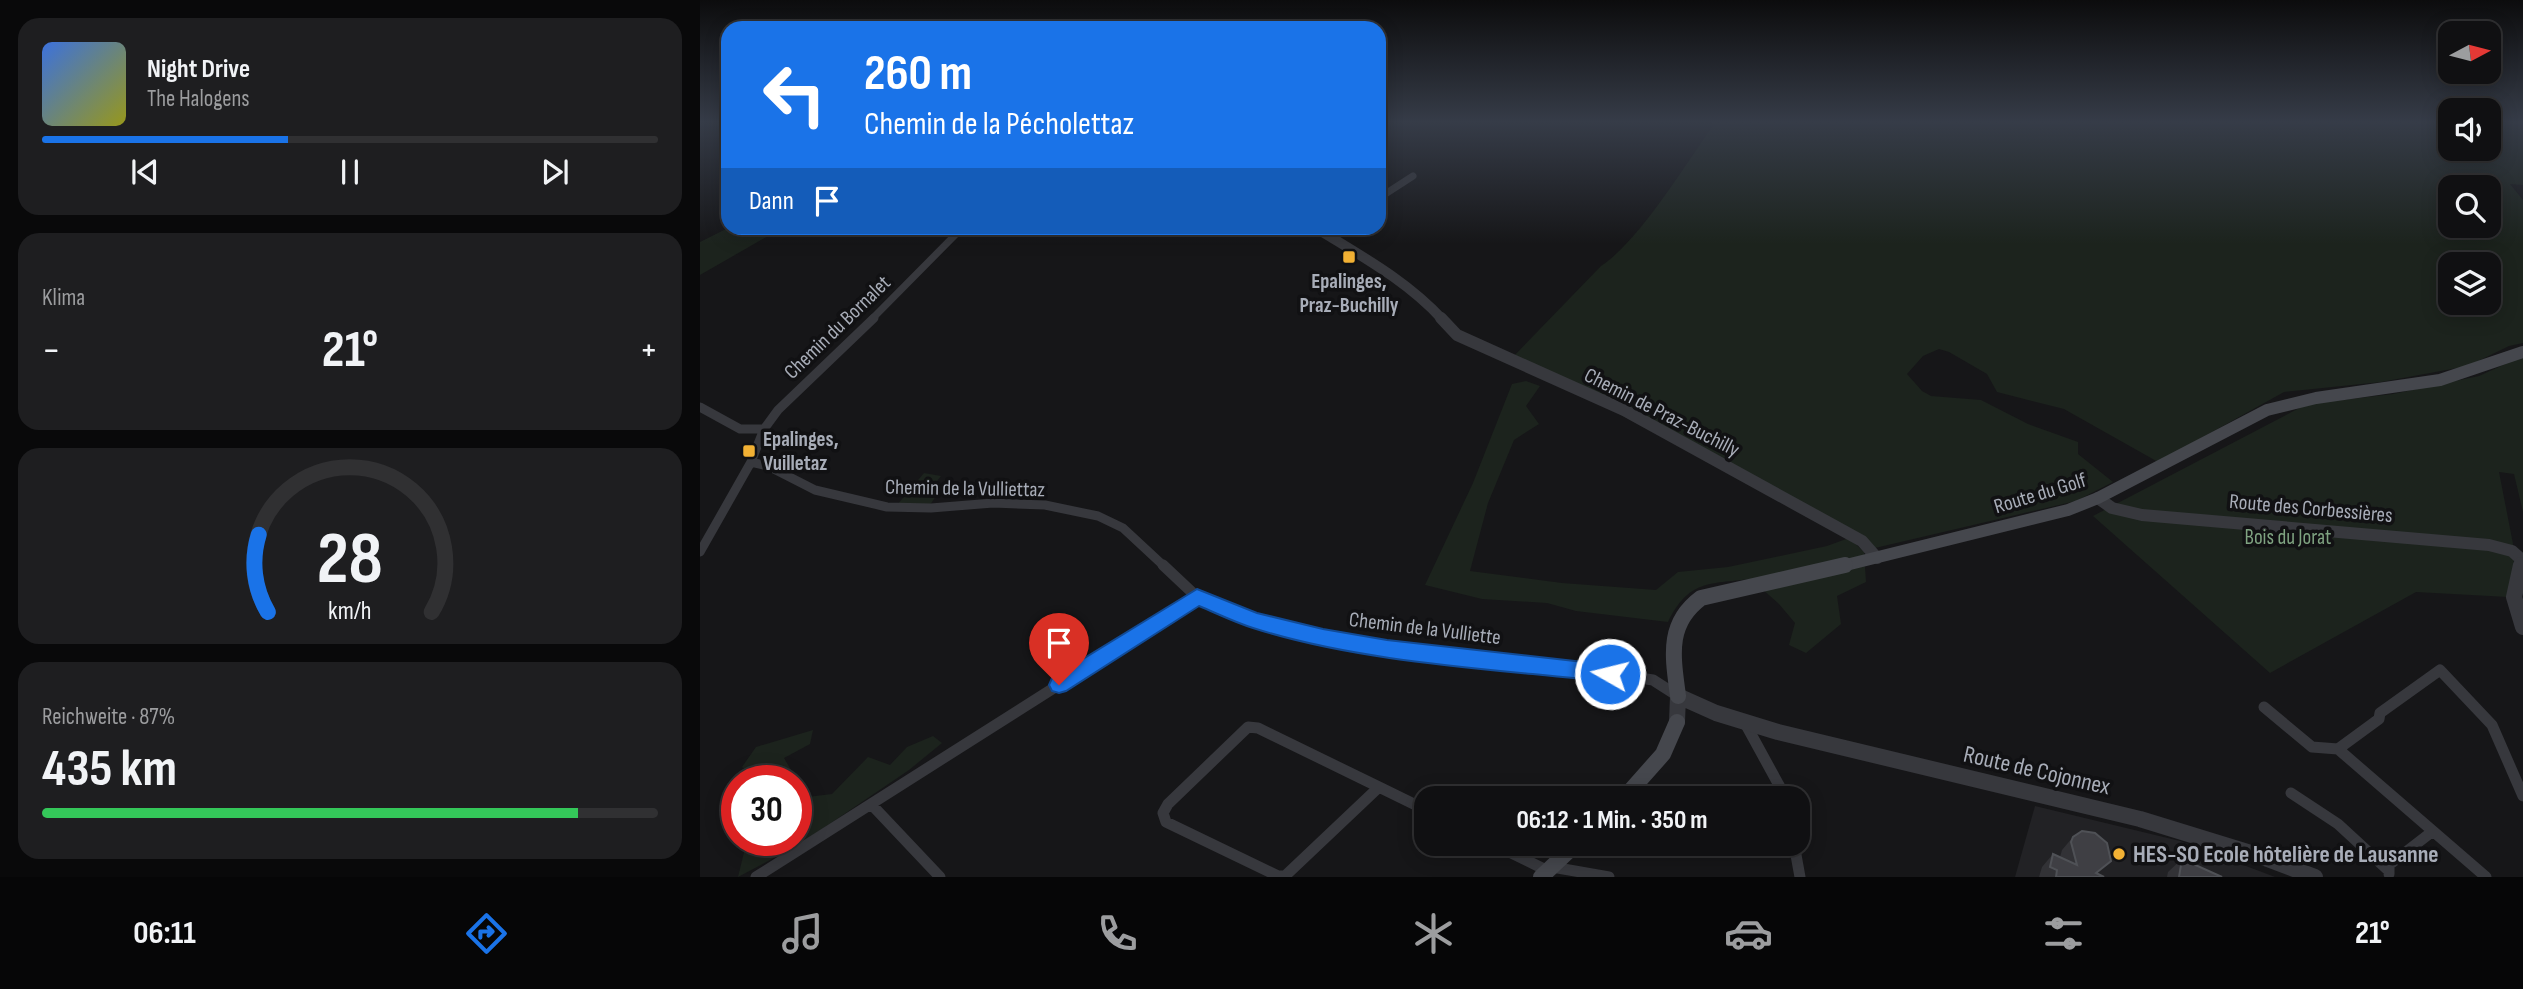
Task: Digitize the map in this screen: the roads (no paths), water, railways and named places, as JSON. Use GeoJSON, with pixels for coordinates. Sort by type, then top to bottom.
{"type":"FeatureCollection","features":[{"type":"Feature","properties":{"kind":"main road","name":"Route du Golf"},"geometry":{"type":"LineString","coordinates":[[1678,696],[1674,645],[1677,624],[1686,609],[1701,598],[2047,517],[2098,498],[2267,410],[2316,398],[2440,380],[2523,352]]}},
{"type":"Feature","properties":{"kind":"main road"},"geometry":{"type":"LineString","coordinates":[[1635,786],[1663,754],[1677,722]]}},
{"type":"Feature","properties":{"kind":"main road"},"geometry":{"type":"LineString","coordinates":[[1547,871],[1563,856]]}},
{"type":"Feature","properties":{"kind":"street"},"geometry":{"type":"LineString","coordinates":[[1386,193],[1413,176]]}},
{"type":"Feature","properties":{"kind":"street","name":"Chemin du Bornalet"},"geometry":{"type":"LineString","coordinates":[[751,462],[764,429],[778,410],[956,235]]}},
{"type":"Feature","properties":{"kind":"street","name":"Chemin de Praz-Buchilly"},"geometry":{"type":"LineString","coordinates":[[1334,235],[1401,281],[1428,304],[1457,335],[1624,410],[1862,541],[1877,558]]}},
{"type":"Feature","properties":{"kind":"street"},"geometry":{"type":"LineString","coordinates":[[700,407],[740,429],[764,429]]}},
{"type":"Feature","properties":{"kind":"street"},"geometry":{"type":"LineString","coordinates":[[700,552],[751,462]]}},
{"type":"Feature","properties":{"kind":"street","name":"Chemin de la Vulliettaz"},"geometry":{"type":"LineString","coordinates":[[751,462],[768,466],[815,489],[887,507],[931,508],[993,503],[1045,505],[1098,516],[1123,528],[1197,597]]}},
{"type":"Feature","properties":{"kind":"street","name":"Route des Corbessières"},"geometry":{"type":"LineString","coordinates":[[2098,498],[2112,508],[2142,515],[2468,542],[2506,549],[2522,557]]}},
{"type":"Feature","properties":{"kind":"street"},"geometry":{"type":"LineString","coordinates":[[2522,557],[2514,597],[2523,626]]}},
{"type":"Feature","properties":{"kind":"street"},"geometry":{"type":"LineString","coordinates":[[756,877],[1197,597]]}},
{"type":"Feature","properties":{"kind":"street","name":"Chemin de la Vulliette"},"geometry":{"type":"LineString","coordinates":[[1197,597],[1254,620],[1323,637],[1387,648],[1567,667],[1653,680],[1678,696]]}},
{"type":"Feature","properties":{"kind":"street"},"geometry":{"type":"LineString","coordinates":[[2338,749],[2379,719],[2380,713],[2440,670],[2492,725],[2523,796]]}},
{"type":"Feature","properties":{"kind":"street"},"geometry":{"type":"LineString","coordinates":[[1653,680],[1675,671]]}},
{"type":"Feature","properties":{"kind":"street"},"geometry":{"type":"LineString","coordinates":[[1677,722],[1678,696]]}},
{"type":"Feature","properties":{"kind":"street","name":"Route de Cojonnex"},"geometry":{"type":"LineString","coordinates":[[1678,696],[1744,722],[1916,768],[2197,834],[2315,877]]}},
{"type":"Feature","properties":{"kind":"street"},"geometry":{"type":"LineString","coordinates":[[2264,707],[2312,747],[2338,749],[2486,877]]}},
{"type":"Feature","properties":{"kind":"street"},"geometry":{"type":"LineString","coordinates":[[1744,722],[1779,786]]}},
{"type":"Feature","properties":{"kind":"street"},"geometry":{"type":"LineString","coordinates":[[1379,787],[1285,876],[1278,876],[1166,822],[1163,813],[1168,804],[1248,727],[1258,728],[1379,787],[1414,804]]}},
{"type":"Feature","properties":{"kind":"street"},"geometry":{"type":"LineString","coordinates":[[2291,793],[2338,824],[2389,874]]}},
{"type":"Feature","properties":{"kind":"street"},"geometry":{"type":"LineString","coordinates":[[872,804],[940,877]]}},
{"type":"Feature","properties":{"kind":"street"},"geometry":{"type":"LineString","coordinates":[[2389,874],[2389,865],[2433,831]]}},
{"type":"Feature","properties":{"kind":"street"},"geometry":{"type":"LineString","coordinates":[[1517,856],[1547,871],[1609,877]]}},
{"type":"Feature","properties":{"kind":"street"},"geometry":{"type":"LineString","coordinates":[[1796,856],[1800,877]]}},
{"type":"Feature","properties":{"kind":"place","name":"Epalinges, Praz-Buchilly"},"geometry":{"type":"Point","coordinates":[1349,257]}},
{"type":"Feature","properties":{"kind":"place","name":"Epalinges, Vuilletaz"},"geometry":{"type":"Point","coordinates":[749,451]}},
{"type":"Feature","properties":{"kind":"place","name":"HES-SO Ecole hôtelière de Lausanne"},"geometry":{"type":"Point","coordinates":[2119,854]}},
{"type":"Feature","properties":{"kind":"park label","name":"Bois du Jorat"},"geometry":{"type":"Point","coordinates":[2288,537]}}]}
